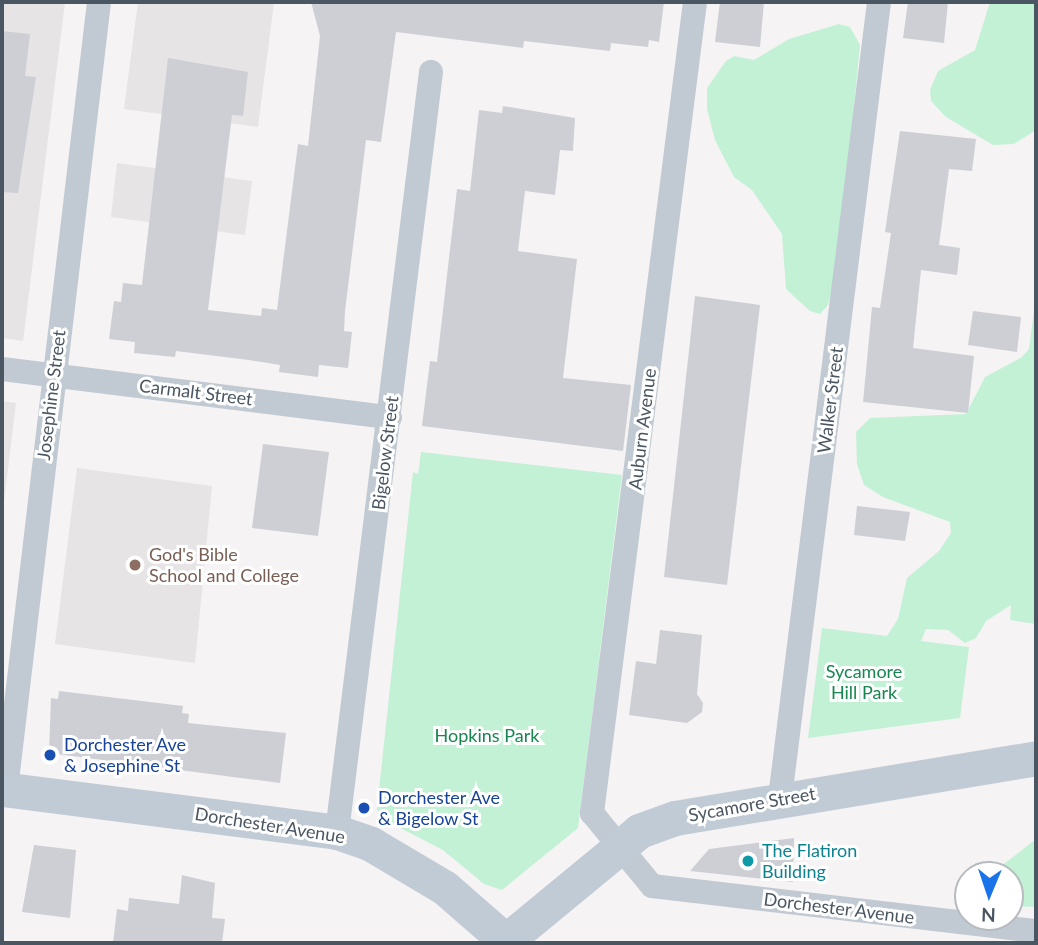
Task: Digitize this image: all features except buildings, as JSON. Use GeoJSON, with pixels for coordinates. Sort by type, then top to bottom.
{"type":"FeatureCollection","features":[{"type":"Feature","properties":{"kind":"main road","name":"Sycamore Street"},"geometry":{"type":"LineString","coordinates":[[508,942],[639,831],[675,818],[780,798],[1036,758]]}},
{"type":"Feature","properties":{"kind":"main road","name":"Dorchester Avenue"},"geometry":{"type":"LineString","coordinates":[[4,789],[337,832],[371,844],[445,888],[508,942]]}},
{"type":"Feature","properties":{"kind":"street","name":"Josephine Street"},"geometry":{"type":"LineString","coordinates":[[4,789],[99,2]]}},
{"type":"Feature","properties":{"kind":"street","name":"Auburn Avenue"},"geometry":{"type":"LineString","coordinates":[[621,845],[592,813],[695,2]]}},
{"type":"Feature","properties":{"kind":"street","name":"Walker Street"},"geometry":{"type":"LineString","coordinates":[[780,798],[879,2]]}},
{"type":"Feature","properties":{"kind":"street","name":"Bigelow Street"},"geometry":{"type":"LineString","coordinates":[[337,832],[431,72]]}},
{"type":"Feature","properties":{"kind":"street","name":"Carmalt Street"},"geometry":{"type":"LineString","coordinates":[[2,369],[390,417]]}},
{"type":"Feature","properties":{"kind":"street","name":"Dorchester Avenue"},"geometry":{"type":"LineString","coordinates":[[621,845],[643,879],[659,887],[1036,931]]}},
{"type":"Feature","properties":{"kind":"shaded area"},"geometry":{"type":"Polygon","coordinates":[[[2,2],[65,2],[23,341],[2,338],[2,2]]]}},
{"type":"Feature","properties":{"kind":"shaded area"},"geometry":{"type":"Polygon","coordinates":[[[138,2],[274,2],[258,127],[124,109],[138,2]]]}},
{"type":"Feature","properties":{"kind":"shaded area"},"geometry":{"type":"Polygon","coordinates":[[[117,163],[252,181],[245,235],[111,217],[117,163]]]}},
{"type":"Feature","properties":{"kind":"shaded area"},"geometry":{"type":"Polygon","coordinates":[[[2,401],[16,403],[2,518],[2,401]]]}},
{"type":"Feature","properties":{"kind":"shaded area","name":"God's Bible School and College"},"geometry":{"type":"Polygon","coordinates":[[[77,468],[212,486],[195,663],[55,644],[77,468]]]}},
{"type":"Feature","properties":{"kind":"green space"},"geometry":{"type":"Polygon","coordinates":[[[990,2],[1036,2],[1036,130],[1014,144],[993,145],[946,117],[931,101],[930,90],[938,71],[975,50],[990,2]]]}},
{"type":"Feature","properties":{"kind":"green space"},"geometry":{"type":"Polygon","coordinates":[[[839,24],[850,27],[860,45],[839,263],[828,305],[820,314],[810,311],[786,289],[782,234],[752,190],[734,177],[715,140],[707,109],[707,88],[726,61],[734,56],[754,60],[789,39],[839,24]]]}},
{"type":"Feature","properties":{"kind":"green space","name":"Sycamore Hill Park"},"geometry":{"type":"Polygon","coordinates":[[[1036,295],[1036,624],[1010,620],[1011,605],[986,621],[976,638],[965,643],[948,630],[926,629],[921,641],[969,647],[960,718],[808,738],[822,628],[887,636],[898,619],[907,578],[939,551],[951,533],[950,522],[883,497],[864,485],[857,464],[856,432],[870,418],[966,414],[985,377],[1022,357],[1029,349],[1036,295]]]}},
{"type":"Feature","properties":{"kind":"green space","name":"Hopkins Park"},"geometry":{"type":"Polygon","coordinates":[[[421,452],[622,475],[578,828],[502,890],[484,884],[443,850],[381,818],[377,809],[413,472],[418,474],[421,452]]]}},
{"type":"Feature","properties":{"kind":"green space"},"geometry":{"type":"Polygon","coordinates":[[[1036,839],[1036,907],[1024,907],[1024,861],[1008,861],[1036,839]]]}},
{"type":"Feature","properties":{"kind":"place","name":"God's Bible School and College"},"geometry":{"type":"Point","coordinates":[135,565]}},
{"type":"Feature","properties":{"kind":"place","name":"Dorchester Ave & Josephine St"},"geometry":{"type":"Point","coordinates":[50,755]}},
{"type":"Feature","properties":{"kind":"place","name":"Dorchester Ave & Bigelow St"},"geometry":{"type":"Point","coordinates":[364,808]}},
{"type":"Feature","properties":{"kind":"place","name":"The Flatiron Building"},"geometry":{"type":"Point","coordinates":[748,861]}}]}
